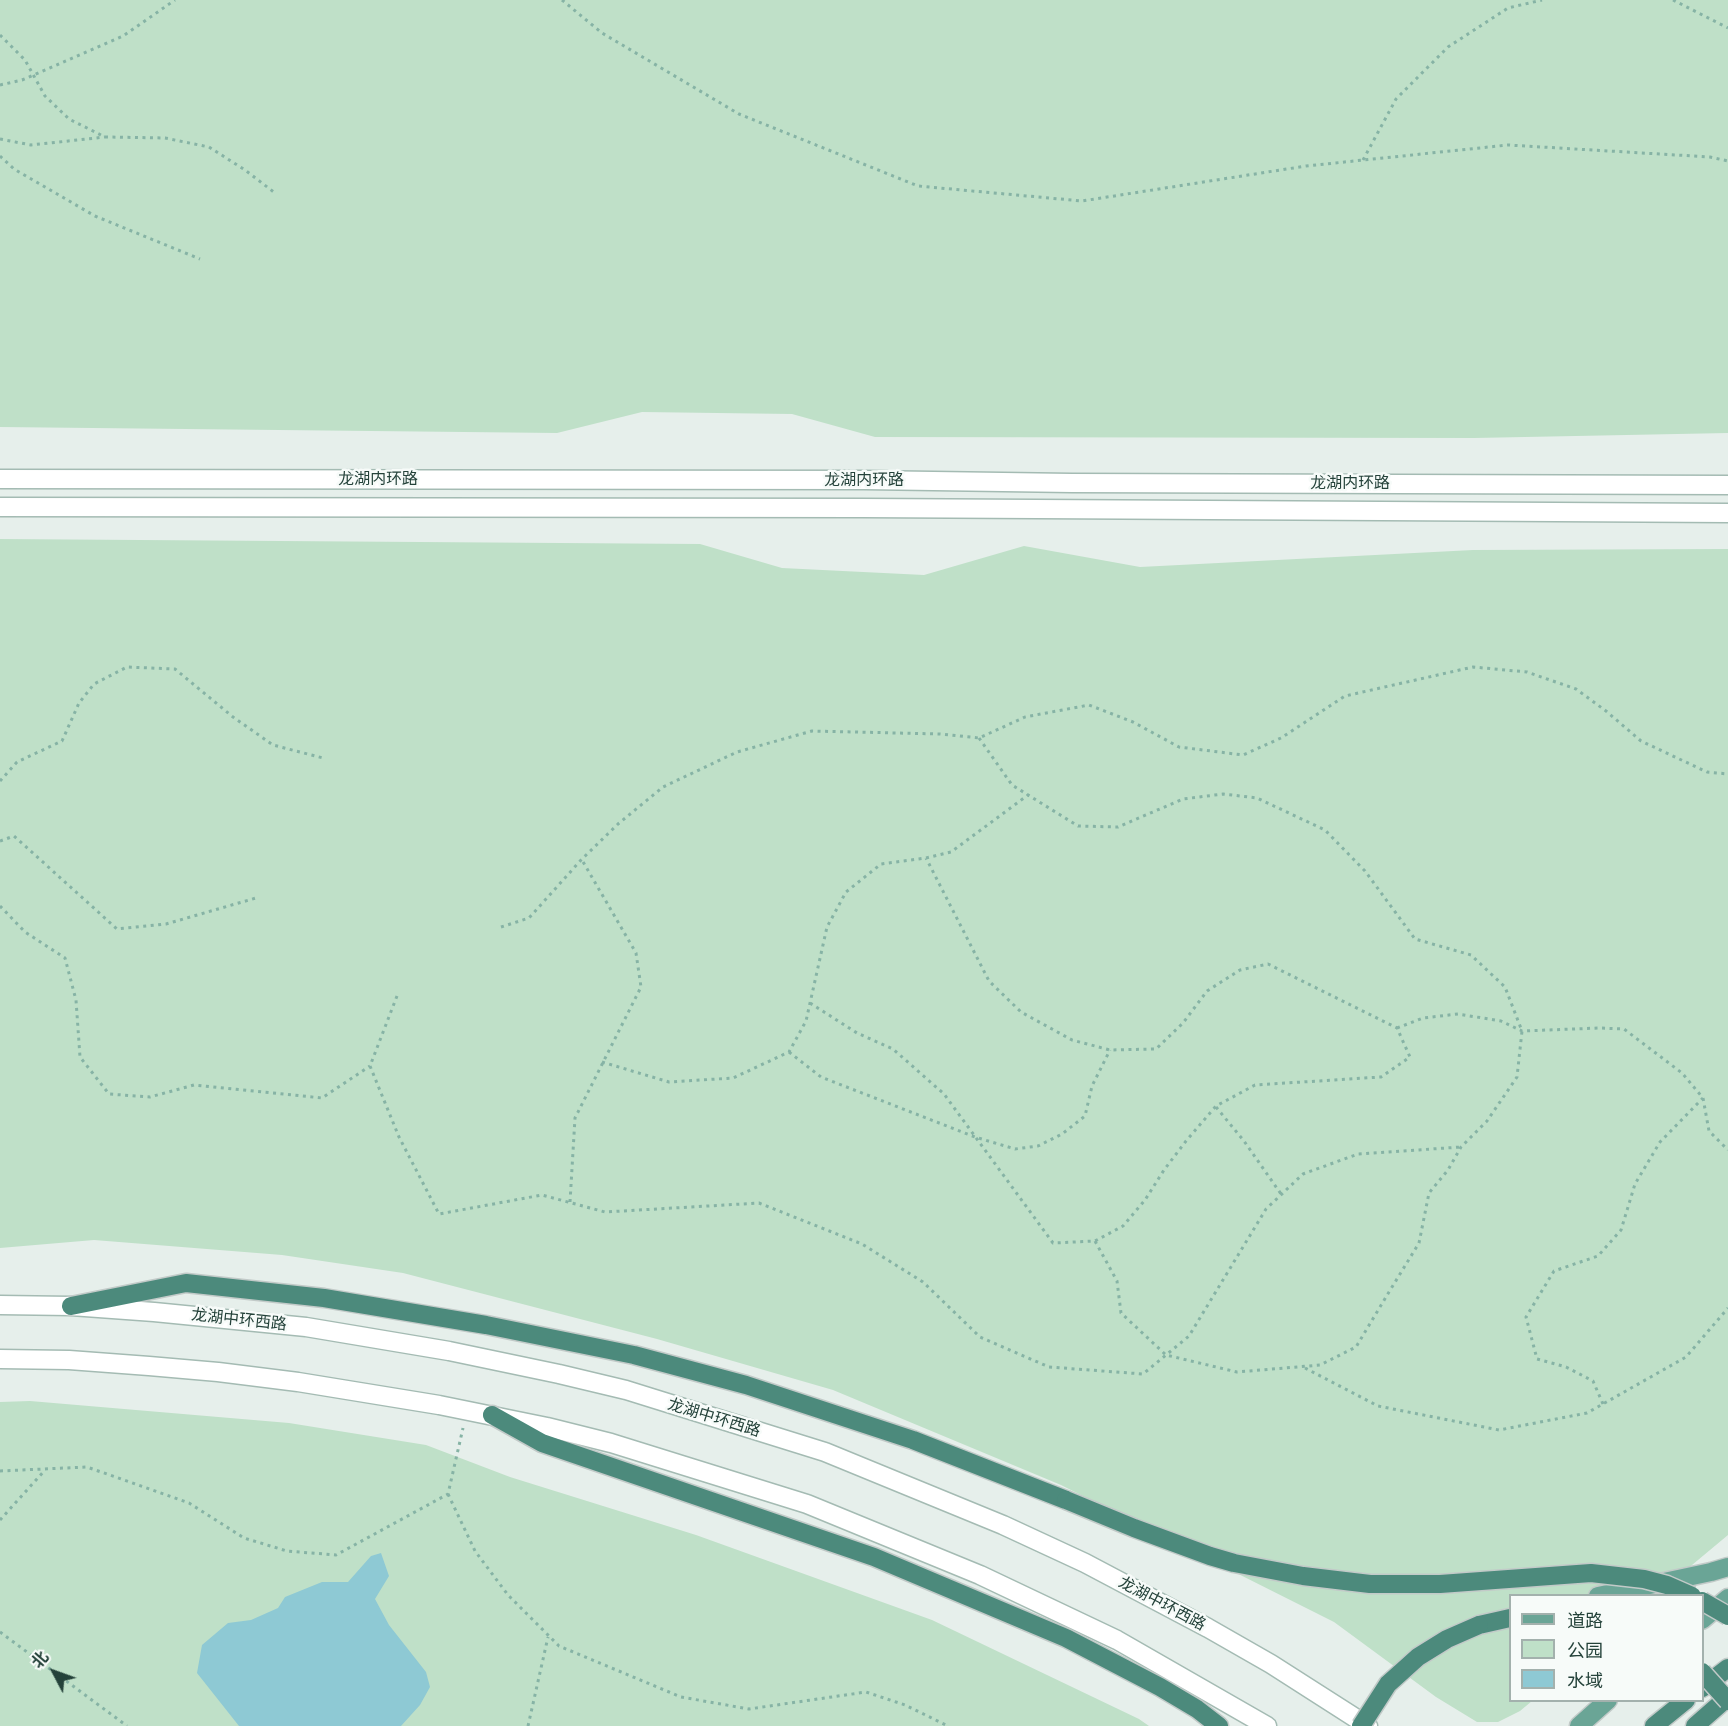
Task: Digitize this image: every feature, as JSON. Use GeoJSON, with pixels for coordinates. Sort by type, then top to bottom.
{"type":"FeatureCollection","features":[{"type":"Feature","properties":{"kind":"highway"},"geometry":{"type":"LineString","coordinates":[[72,1306],[186,1283],[324,1299],[486,1325],[634,1355],[746,1385],[913,1440],[1134,1528],[1234,1563],[1303,1576],[1370,1584],[1440,1584],[1591,1573],[1644,1579],[1667,1585],[1687,1594]]}},
{"type":"Feature","properties":{"kind":"highway"},"geometry":{"type":"LineString","coordinates":[[492,1415],[542,1443],[874,1557],[1066,1638],[1160,1687],[1197,1709],[1219,1726]]}},
{"type":"Feature","properties":{"kind":"highway"},"geometry":{"type":"LineString","coordinates":[[1704,1602],[1728,1616]]}},
{"type":"Feature","properties":{"kind":"highway"},"geometry":{"type":"LineString","coordinates":[[1361,1726],[1388,1684],[1418,1657],[1447,1639],[1479,1625],[1509,1618]]}},
{"type":"Feature","properties":{"kind":"highway"},"geometry":{"type":"LineString","coordinates":[[1704,1686],[1728,1668]]}},
{"type":"Feature","properties":{"kind":"highway"},"geometry":{"type":"LineString","coordinates":[[1695,1726],[1728,1699],[1704,1674]]}},
{"type":"Feature","properties":{"kind":"highway"},"geometry":{"type":"LineString","coordinates":[[1654,1726],[1685,1702]]}},
{"type":"Feature","properties":{"kind":"main road","name":"龙湖内环路"},"geometry":{"type":"LineString","coordinates":[[0,479],[1728,484]]}},
{"type":"Feature","properties":{"kind":"main road","name":"龙湖内环路"},"geometry":{"type":"LineString","coordinates":[[0,507],[863,508],[1728,513]]}},
{"type":"Feature","properties":{"kind":"main road","name":"龙湖中环西路"},"geometry":{"type":"LineString","coordinates":[[0,1305],[72,1306],[224,1317],[306,1328],[449,1351],[626,1390],[825,1452],[1002,1525],[1133,1587],[1271,1664],[1368,1726]]}},
{"type":"Feature","properties":{"kind":"main road"},"geometry":{"type":"LineString","coordinates":[[0,1359],[69,1360],[218,1372],[298,1382],[492,1415],[611,1443],[807,1504],[981,1575],[1061,1612],[1181,1675],[1267,1726]]}},
{"type":"Feature","properties":{"kind":"main road"},"geometry":{"type":"LineString","coordinates":[[1607,1594],[1728,1567]]}},
{"type":"Feature","properties":{"kind":"main road"},"geometry":{"type":"LineString","coordinates":[[1704,1618],[1728,1598]]}},
{"type":"Feature","properties":{"kind":"main road"},"geometry":{"type":"LineString","coordinates":[[1479,1625],[1509,1613]]}},
{"type":"Feature","properties":{"kind":"main road"},"geometry":{"type":"LineString","coordinates":[[1579,1726],[1607,1702]]}},
{"type":"Feature","properties":{"kind":"path"},"geometry":{"type":"LineString","coordinates":[[0,85],[33,75],[123,36],[174,0]]}},
{"type":"Feature","properties":{"kind":"path"},"geometry":{"type":"LineString","coordinates":[[562,0],[602,33],[739,114],[918,186],[1082,201],[1306,166],[1508,145],[1710,157],[1728,161]]}},
{"type":"Feature","properties":{"kind":"path"},"geometry":{"type":"LineString","coordinates":[[1363,160],[1396,99],[1448,47],[1508,8],[1542,0]]}},
{"type":"Feature","properties":{"kind":"path"},"geometry":{"type":"LineString","coordinates":[[1673,0],[1728,28]]}},
{"type":"Feature","properties":{"kind":"path"},"geometry":{"type":"LineString","coordinates":[[0,35],[25,60],[45,96],[69,119],[105,137]]}},
{"type":"Feature","properties":{"kind":"path"},"geometry":{"type":"LineString","coordinates":[[0,139],[32,145],[105,137],[165,138],[208,147],[245,170],[275,193]]}},
{"type":"Feature","properties":{"kind":"path"},"geometry":{"type":"LineString","coordinates":[[0,156],[14,169],[95,216],[200,259]]}},
{"type":"Feature","properties":{"kind":"path"},"geometry":{"type":"LineString","coordinates":[[0,781],[16,762],[62,741],[79,703],[94,684],[127,667],[175,669],[233,717],[273,745],[323,758]]}},
{"type":"Feature","properties":{"kind":"path"},"geometry":{"type":"LineString","coordinates":[[501,927],[529,918],[618,824],[663,787],[737,752],[812,731],[940,734],[979,738],[1025,717],[1089,705],[1133,722],[1179,747],[1243,755],[1281,738],[1345,696],[1473,667],[1527,672],[1576,688],[1641,741],[1707,772],[1728,774]]}},
{"type":"Feature","properties":{"kind":"path"},"geometry":{"type":"LineString","coordinates":[[979,738],[1012,785],[1078,826],[1119,827],[1184,799],[1223,794],[1257,798],[1325,830],[1365,872],[1415,939],[1471,955],[1505,987],[1522,1031],[1517,1077],[1487,1121],[1461,1147],[1448,1170],[1429,1193],[1419,1243],[1356,1347],[1320,1365],[1237,1372],[1166,1355],[1121,1313],[1117,1281],[1095,1241]]}},
{"type":"Feature","properties":{"kind":"path"},"geometry":{"type":"LineString","coordinates":[[602,1062],[669,1082],[734,1078],[789,1052],[806,1021],[827,927],[846,892],[881,864],[951,852],[1029,795]]}},
{"type":"Feature","properties":{"kind":"path"},"geometry":{"type":"LineString","coordinates":[[0,841],[14,836],[117,929],[166,924],[256,898]]}},
{"type":"Feature","properties":{"kind":"path"},"geometry":{"type":"LineString","coordinates":[[810,1002],[857,1033],[893,1049],[944,1094],[1053,1243],[1095,1241],[1123,1226],[1145,1200],[1186,1141],[1216,1106],[1255,1085],[1381,1077],[1410,1057],[1396,1028],[1268,964],[1240,970],[1207,991],[1183,1023],[1156,1049],[1110,1050],[1072,1040],[1021,1012],[989,981],[926,858]]}},
{"type":"Feature","properties":{"kind":"path"},"geometry":{"type":"LineString","coordinates":[[570,1202],[574,1118],[641,987],[636,953],[582,860]]}},
{"type":"Feature","properties":{"kind":"path"},"geometry":{"type":"LineString","coordinates":[[0,906],[25,932],[65,958],[76,1000],[80,1057],[109,1094],[150,1097],[194,1085],[321,1098],[370,1066],[397,996]]}},
{"type":"Feature","properties":{"kind":"path"},"geometry":{"type":"LineString","coordinates":[[1396,1028],[1423,1017],[1458,1014],[1501,1021],[1522,1031],[1624,1029],[1682,1074],[1703,1098],[1709,1131],[1728,1150]]}},
{"type":"Feature","properties":{"kind":"path"},"geometry":{"type":"LineString","coordinates":[[789,1052],[821,1077],[975,1137],[1015,1149],[1038,1146],[1062,1134],[1085,1116],[1092,1086],[1110,1050]]}},
{"type":"Feature","properties":{"kind":"path"},"geometry":{"type":"LineString","coordinates":[[370,1066],[399,1137],[439,1215],[542,1195],[605,1212],[759,1203],[862,1244],[923,1282],[980,1337],[1049,1366],[1143,1374],[1189,1336],[1266,1209],[1303,1174],[1358,1154],[1461,1147]]}},
{"type":"Feature","properties":{"kind":"path"},"geometry":{"type":"LineString","coordinates":[[1603,1404],[1593,1381],[1566,1367],[1537,1359],[1526,1317],[1554,1271],[1598,1256],[1621,1230],[1635,1184],[1660,1142],[1703,1098]]}},
{"type":"Feature","properties":{"kind":"path"},"geometry":{"type":"LineString","coordinates":[[1216,1106],[1245,1141],[1281,1194]]}},
{"type":"Feature","properties":{"kind":"path"},"geometry":{"type":"LineString","coordinates":[[1304,1367],[1378,1406],[1500,1430],[1587,1413],[1686,1357],[1728,1308]]}},
{"type":"Feature","properties":{"kind":"path"},"geometry":{"type":"LineString","coordinates":[[466,1410],[448,1494],[475,1551],[508,1594],[559,1646],[681,1697],[749,1709],[866,1692],[905,1705],[948,1726]]}},
{"type":"Feature","properties":{"kind":"path"},"geometry":{"type":"LineString","coordinates":[[0,1471],[87,1467],[189,1503],[244,1538],[288,1551],[336,1555],[448,1494]]}},
{"type":"Feature","properties":{"kind":"path"},"geometry":{"type":"LineString","coordinates":[[0,1520],[46,1468]]}},
{"type":"Feature","properties":{"kind":"path"},"geometry":{"type":"LineString","coordinates":[[0,1632],[127,1726]]}},
{"type":"Feature","properties":{"kind":"path"},"geometry":{"type":"LineString","coordinates":[[528,1726],[549,1636]]}},
{"type":"Feature","properties":{"kind":"green space"},"geometry":{"type":"Polygon","coordinates":[[[0,0],[1728,0],[1728,433],[1474,438],[875,437],[792,414],[642,412],[557,433],[0,427],[0,0]]]}},
{"type":"Feature","properties":{"kind":"green space"},"geometry":{"type":"Polygon","coordinates":[[[0,539],[700,544],[782,568],[924,575],[1024,546],[1140,567],[1473,550],[1728,549],[1728,1535],[1657,1594],[1509,1594],[1509,1702],[1531,1702],[1520,1711],[1498,1722],[1477,1722],[1436,1697],[1334,1622],[1061,1485],[833,1390],[657,1339],[403,1273],[282,1255],[94,1240],[0,1248],[0,539]]]}},
{"type":"Feature","properties":{"kind":"green space"},"geometry":{"type":"Polygon","coordinates":[[[30,1401],[289,1423],[426,1445],[510,1477],[696,1535],[932,1620],[1139,1719],[1149,1726],[0,1726],[0,1402],[30,1401]]]}},
{"type":"Feature","properties":{"kind":"water"},"geometry":{"type":"Polygon","coordinates":[[[381,1553],[389,1576],[375,1599],[389,1625],[426,1672],[430,1687],[420,1705],[401,1726],[239,1726],[197,1673],[202,1645],[228,1623],[251,1620],[278,1608],[285,1597],[322,1582],[348,1582],[371,1556],[381,1553]]]}}]}
